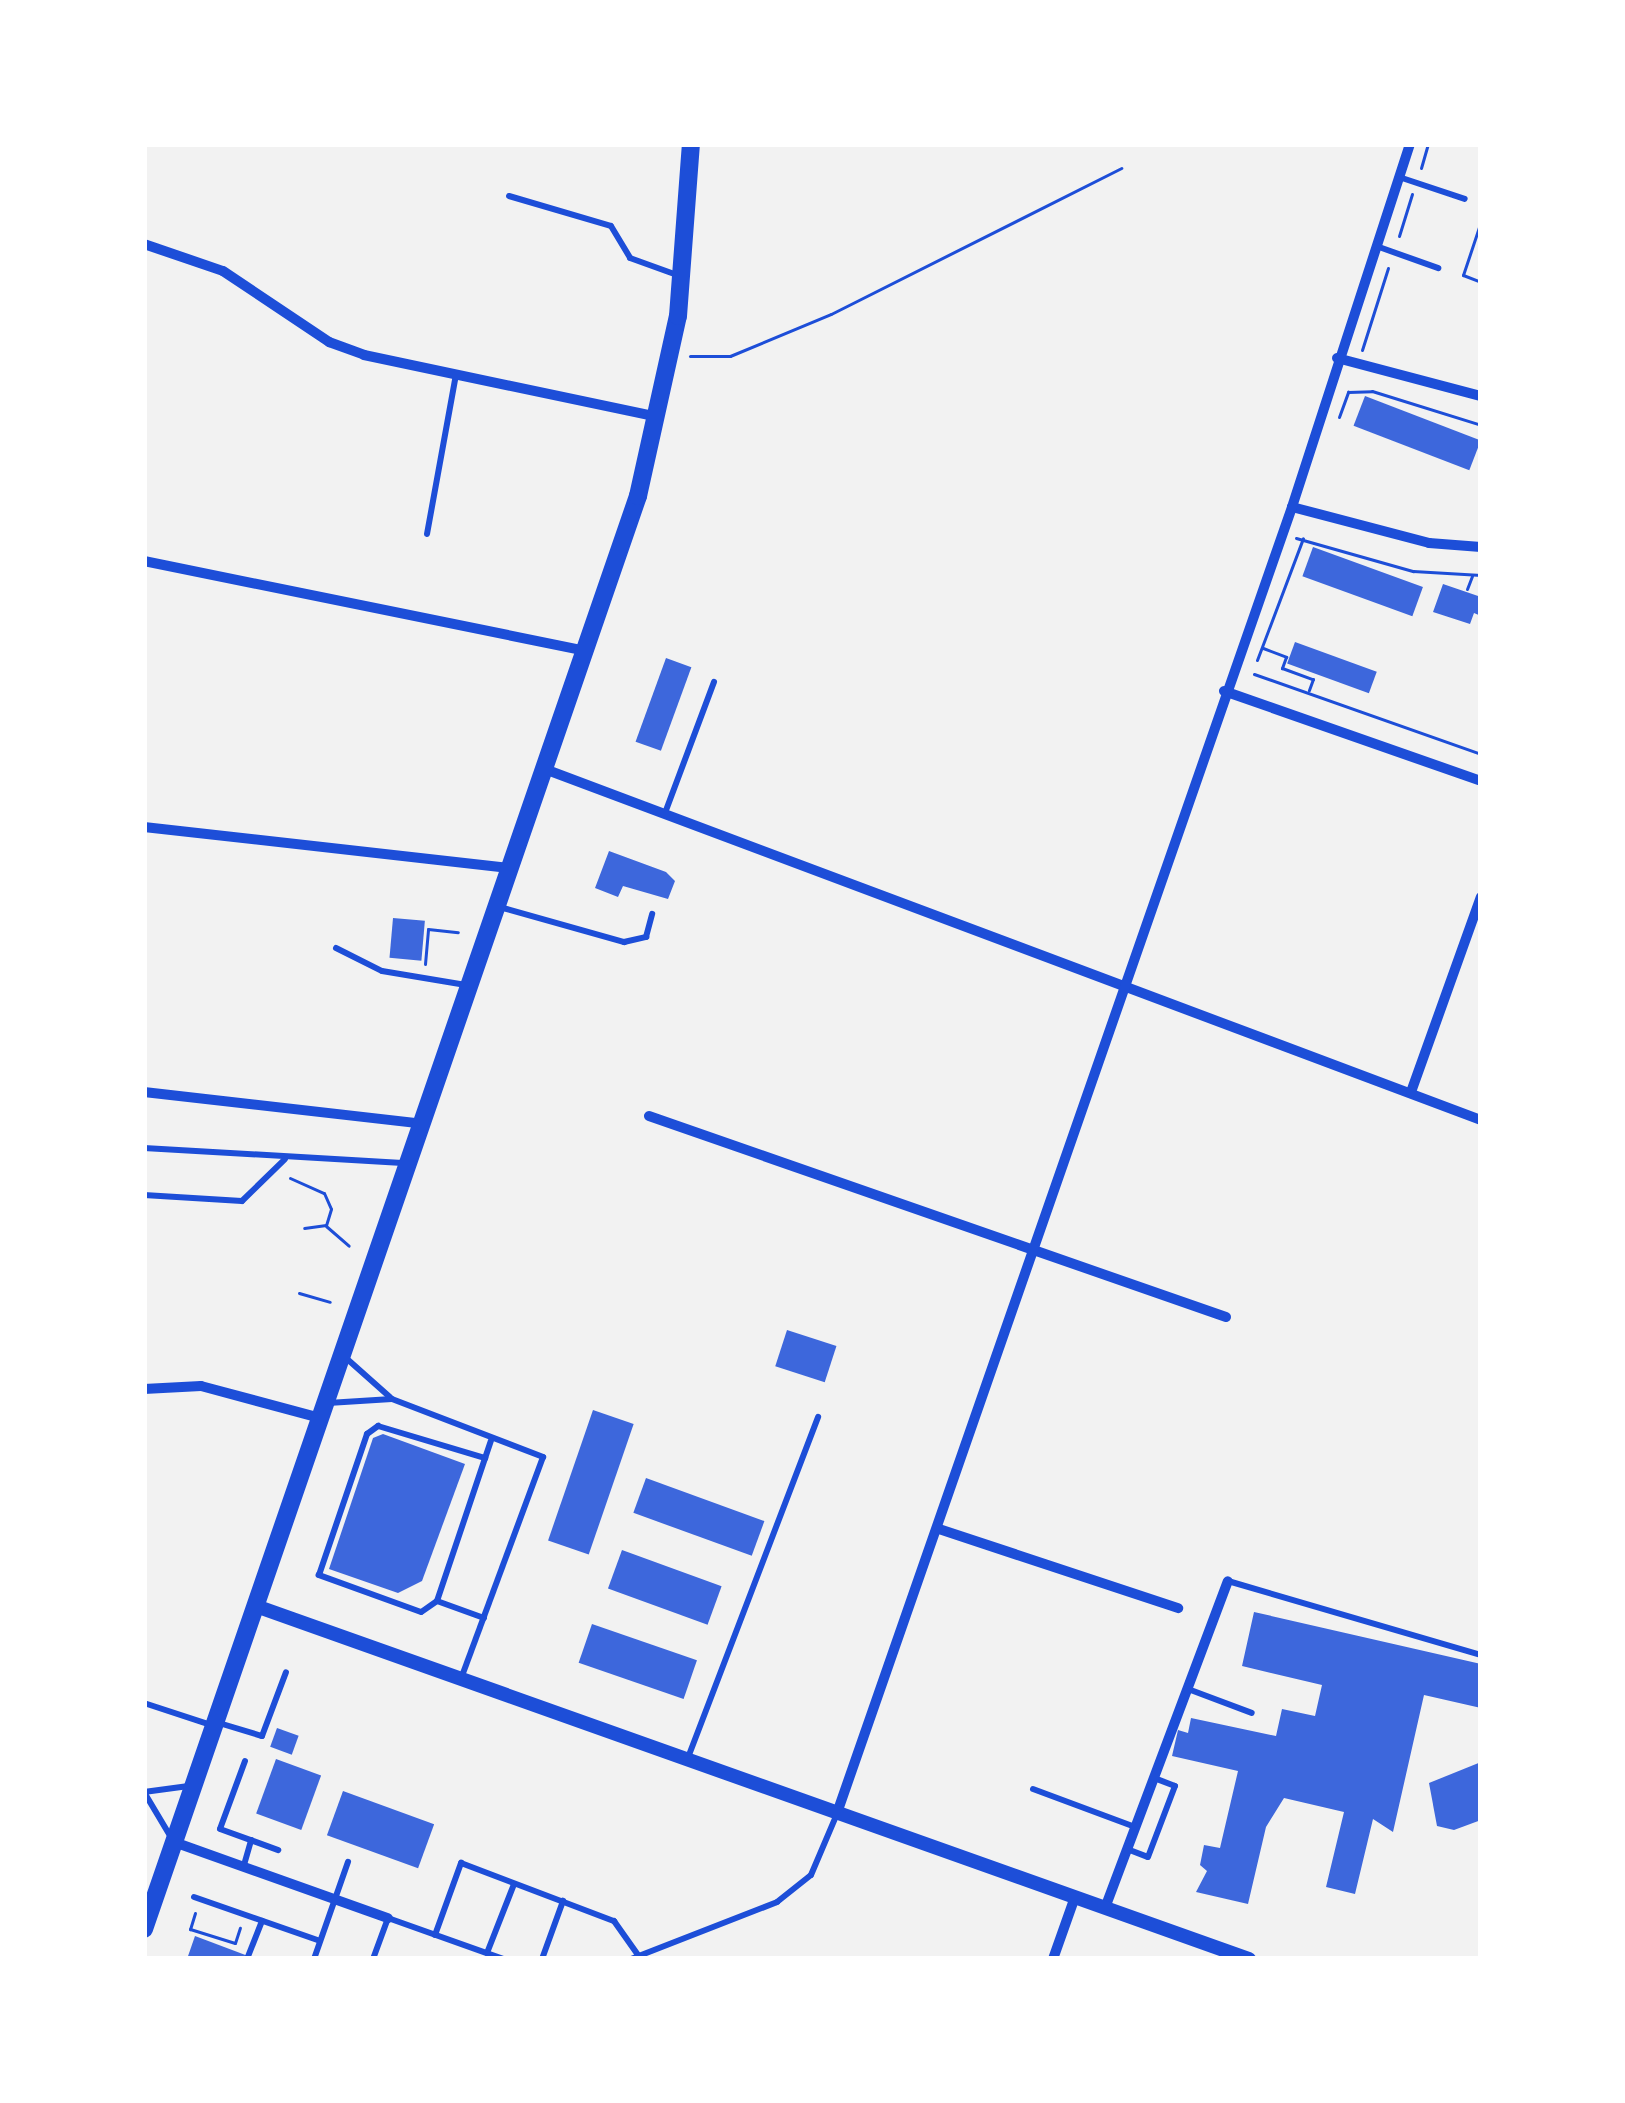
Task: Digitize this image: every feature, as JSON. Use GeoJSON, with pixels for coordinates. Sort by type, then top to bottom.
{"type":"FeatureCollection","features":[{"type":"Feature","properties":{"kind":"highway"},"geometry":{"type":"LineString","coordinates":[[144,1929],[403,1163],[583,650],[658,417],[683,278],[691,144]]}},
{"type":"Feature","properties":{"kind":"street"},"geometry":{"type":"LineString","coordinates":[[837,1813],[939,1529],[1223,691],[1292,507],[1410,144]]}},
{"type":"Feature","properties":{"kind":"street"},"geometry":{"type":"LineString","coordinates":[[144,244],[223,271],[329,341],[658,417]]}},
{"type":"Feature","properties":{"kind":"street"},"geometry":{"type":"LineString","coordinates":[[1337,358],[1481,397]]}},
{"type":"Feature","properties":{"kind":"street"},"geometry":{"type":"LineString","coordinates":[[1292,507],[1429,543],[1481,547]]}},
{"type":"Feature","properties":{"kind":"street"},"geometry":{"type":"LineString","coordinates":[[144,561],[583,650]]}},
{"type":"Feature","properties":{"kind":"street"},"geometry":{"type":"LineString","coordinates":[[1223,691],[1481,781]]}},
{"type":"Feature","properties":{"kind":"street"},"geometry":{"type":"LineString","coordinates":[[542,768],[1481,1120]]}},
{"type":"Feature","properties":{"kind":"street"},"geometry":{"type":"LineString","coordinates":[[144,827],[507,868]]}},
{"type":"Feature","properties":{"kind":"street"},"geometry":{"type":"LineString","coordinates":[[1412,1092],[1481,897]]}},
{"type":"Feature","properties":{"kind":"street"},"geometry":{"type":"LineString","coordinates":[[144,1092],[417,1123]]}},
{"type":"Feature","properties":{"kind":"street"},"geometry":{"type":"LineString","coordinates":[[649,1116],[1226,1317]]}},
{"type":"Feature","properties":{"kind":"street"},"geometry":{"type":"LineString","coordinates":[[144,1389],[201,1387],[320,1410]]}},
{"type":"Feature","properties":{"kind":"street"},"geometry":{"type":"LineString","coordinates":[[939,1529],[1178,1608]]}},
{"type":"Feature","properties":{"kind":"street"},"geometry":{"type":"LineString","coordinates":[[1105,1908],[1228,1581]]}},
{"type":"Feature","properties":{"kind":"street"},"geometry":{"type":"LineString","coordinates":[[256,1606],[1249,1959]]}},
{"type":"Feature","properties":{"kind":"street"},"geometry":{"type":"LineString","coordinates":[[174,1843],[388,1918]]}},
{"type":"Feature","properties":{"kind":"street"},"geometry":{"type":"LineString","coordinates":[[1053,1959],[1075,1897]]}},
{"type":"Feature","properties":{"kind":"lane"},"geometry":{"type":"LineString","coordinates":[[1398,177],[1465,199]]}},
{"type":"Feature","properties":{"kind":"lane"},"geometry":{"type":"LineString","coordinates":[[509,196],[611,226],[630,257],[683,278]]}},
{"type":"Feature","properties":{"kind":"lane"},"geometry":{"type":"LineString","coordinates":[[1375,246],[1438,268]]}},
{"type":"Feature","properties":{"kind":"lane"},"geometry":{"type":"LineString","coordinates":[[427,534],[456,374]]}},
{"type":"Feature","properties":{"kind":"lane"},"geometry":{"type":"LineString","coordinates":[[664,814],[714,682]]}},
{"type":"Feature","properties":{"kind":"lane"},"geometry":{"type":"LineString","coordinates":[[494,905],[624,941],[646,937],[652,914]]}},
{"type":"Feature","properties":{"kind":"lane"},"geometry":{"type":"LineString","coordinates":[[336,948],[382,971],[466,985]]}},
{"type":"Feature","properties":{"kind":"lane"},"geometry":{"type":"LineString","coordinates":[[144,1148],[403,1163]]}},
{"type":"Feature","properties":{"kind":"lane"},"geometry":{"type":"LineString","coordinates":[[144,1195],[242,1201],[287,1156]]}},
{"type":"Feature","properties":{"kind":"lane"},"geometry":{"type":"LineString","coordinates":[[339,1352],[392,1399],[469,1424],[490,1441],[543,1457],[461,1679]]}},
{"type":"Feature","properties":{"kind":"lane"},"geometry":{"type":"LineString","coordinates":[[320,1410],[392,1399]]}},
{"type":"Feature","properties":{"kind":"lane"},"geometry":{"type":"LineString","coordinates":[[687,1760],[818,1417]]}},
{"type":"Feature","properties":{"kind":"lane"},"geometry":{"type":"LineString","coordinates":[[485,1458],[378,1426],[367,1434],[319,1575],[422,1612],[437,1601],[485,1458],[490,1441]]}},
{"type":"Feature","properties":{"kind":"lane"},"geometry":{"type":"LineString","coordinates":[[1228,1581],[1481,1654]]}},
{"type":"Feature","properties":{"kind":"lane"},"geometry":{"type":"LineString","coordinates":[[437,1601],[484,1618]]}},
{"type":"Feature","properties":{"kind":"lane"},"geometry":{"type":"LineString","coordinates":[[144,1703],[262,1736],[286,1672]]}},
{"type":"Feature","properties":{"kind":"lane"},"geometry":{"type":"LineString","coordinates":[[1187,1689],[1252,1713]]}},
{"type":"Feature","properties":{"kind":"lane"},"geometry":{"type":"LineString","coordinates":[[245,1761],[220,1829],[278,1850]]}},
{"type":"Feature","properties":{"kind":"lane"},"geometry":{"type":"LineString","coordinates":[[1127,1849],[1148,1857],[1175,1786],[1154,1778]]}},
{"type":"Feature","properties":{"kind":"lane"},"geometry":{"type":"LineString","coordinates":[[174,1843],[144,1792],[194,1786]]}},
{"type":"Feature","properties":{"kind":"lane"},"geometry":{"type":"LineString","coordinates":[[1033,1789],[1135,1827]]}},
{"type":"Feature","properties":{"kind":"lane"},"geometry":{"type":"LineString","coordinates":[[435,1935],[461,1863],[614,1921],[634,1957],[777,1902],[812,1875],[837,1813]]}},
{"type":"Feature","properties":{"kind":"lane"},"geometry":{"type":"LineString","coordinates":[[243,1867],[251,1840]]}},
{"type":"Feature","properties":{"kind":"lane"},"geometry":{"type":"LineString","coordinates":[[314,1959],[348,1862]]}},
{"type":"Feature","properties":{"kind":"lane"},"geometry":{"type":"LineString","coordinates":[[487,1953],[514,1883]]}},
{"type":"Feature","properties":{"kind":"lane"},"geometry":{"type":"LineString","coordinates":[[194,1897],[320,1941]]}},
{"type":"Feature","properties":{"kind":"lane"},"geometry":{"type":"LineString","coordinates":[[542,1959],[563,1901]]}},
{"type":"Feature","properties":{"kind":"lane"},"geometry":{"type":"LineString","coordinates":[[373,1959],[388,1918],[503,1959]]}},
{"type":"Feature","properties":{"kind":"lane"},"geometry":{"type":"LineString","coordinates":[[248,1959],[262,1921]]}},
{"type":"Feature","properties":{"kind":"path"},"geometry":{"type":"LineString","coordinates":[[1334,432],[1428,144]]}},
{"type":"Feature","properties":{"kind":"path"},"geometry":{"type":"LineString","coordinates":[[670,356],[730,356],[811,323],[1121,168]]}},
{"type":"Feature","properties":{"kind":"path"},"geometry":{"type":"LineString","coordinates":[[1481,221],[1462,275],[1481,282]]}},
{"type":"Feature","properties":{"kind":"path"},"geometry":{"type":"LineString","coordinates":[[1348,392],[1388,394],[1481,425]]}},
{"type":"Feature","properties":{"kind":"path"},"geometry":{"type":"LineString","coordinates":[[1384,402],[1388,394]]}},
{"type":"Feature","properties":{"kind":"path"},"geometry":{"type":"LineString","coordinates":[[1421,416],[1425,406]]}},
{"type":"Feature","properties":{"kind":"path"},"geometry":{"type":"LineString","coordinates":[[1465,430],[1467,421]]}},
{"type":"Feature","properties":{"kind":"path"},"geometry":{"type":"LineString","coordinates":[[1281,537],[1340,545],[1412,570],[1481,575]]}},
{"type":"Feature","properties":{"kind":"path"},"geometry":{"type":"LineString","coordinates":[[1303,538],[1252,674],[1481,754]]}},
{"type":"Feature","properties":{"kind":"path"},"geometry":{"type":"LineString","coordinates":[[1337,554],[1340,545]]}},
{"type":"Feature","properties":{"kind":"path"},"geometry":{"type":"LineString","coordinates":[[1374,566],[1376,557]]}},
{"type":"Feature","properties":{"kind":"path"},"geometry":{"type":"LineString","coordinates":[[1409,580],[1412,570]]}},
{"type":"Feature","properties":{"kind":"path"},"geometry":{"type":"LineString","coordinates":[[1467,589],[1473,574]]}},
{"type":"Feature","properties":{"kind":"path"},"geometry":{"type":"LineString","coordinates":[[1262,648],[1286,657],[1282,668],[1312,679],[1308,693]]}},
{"type":"Feature","properties":{"kind":"path"},"geometry":{"type":"LineString","coordinates":[[424,978],[428,929],[458,932]]}},
{"type":"Feature","properties":{"kind":"path"},"geometry":{"type":"LineString","coordinates":[[290,1178],[324,1193],[332,1209],[326,1225],[330,1237],[349,1246]]}},
{"type":"Feature","properties":{"kind":"path"},"geometry":{"type":"LineString","coordinates":[[304,1228],[326,1225]]}},
{"type":"Feature","properties":{"kind":"path"},"geometry":{"type":"LineString","coordinates":[[298,1293],[330,1302]]}},
{"type":"Feature","properties":{"kind":"path"},"geometry":{"type":"LineString","coordinates":[[178,1906],[196,1911],[190,1929],[235,1943],[240,1928]]}},
{"type":"Feature","properties":{"kind":"building"},"geometry":{"type":"Polygon","coordinates":[[[1365,396],[1481,440],[1469,470],[1354,426],[1365,396]]]}},
{"type":"Feature","properties":{"kind":"building"},"geometry":{"type":"Polygon","coordinates":[[[1313,547],[1423,587],[1412,616],[1302,576],[1313,547]]]}},
{"type":"Feature","properties":{"kind":"building"},"geometry":{"type":"Polygon","coordinates":[[[1443,584],[1481,597],[1481,616],[1474,613],[1470,624],[1433,612],[1443,584]]]}},
{"type":"Feature","properties":{"kind":"building"},"geometry":{"type":"Polygon","coordinates":[[[1295,642],[1377,672],[1369,693],[1287,664],[1295,642]]]}},
{"type":"Feature","properties":{"kind":"building"},"geometry":{"type":"Polygon","coordinates":[[[666,658],[691,667],[661,751],[636,742],[666,658]]]}},
{"type":"Feature","properties":{"kind":"building"},"geometry":{"type":"Polygon","coordinates":[[[609,851],[666,872],[675,881],[668,899],[623,886],[618,897],[595,888],[609,851]]]}},
{"type":"Feature","properties":{"kind":"building"},"geometry":{"type":"Polygon","coordinates":[[[393,918],[425,921],[421,961],[390,958],[393,918]]]}},
{"type":"Feature","properties":{"kind":"building"},"geometry":{"type":"Polygon","coordinates":[[[787,1330],[836,1346],[825,1382],[775,1366],[787,1330]]]}},
{"type":"Feature","properties":{"kind":"building"},"geometry":{"type":"Polygon","coordinates":[[[593,1410],[634,1424],[589,1554],[548,1540],[593,1410]]]}},
{"type":"Feature","properties":{"kind":"building"},"geometry":{"type":"Polygon","coordinates":[[[383,1434],[465,1464],[422,1581],[398,1593],[329,1569],[373,1438],[383,1434]]]}},
{"type":"Feature","properties":{"kind":"building"},"geometry":{"type":"Polygon","coordinates":[[[646,1478],[764,1521],[752,1556],[633,1513],[646,1478]]]}},
{"type":"Feature","properties":{"kind":"building"},"geometry":{"type":"Polygon","coordinates":[[[622,1550],[722,1586],[708,1625],[608,1589],[622,1550]]]}},
{"type":"Feature","properties":{"kind":"building"},"geometry":{"type":"Polygon","coordinates":[[[1254,1612],[1481,1664],[1481,1708],[1424,1695],[1393,1832],[1373,1819],[1355,1894],[1326,1887],[1344,1812],[1284,1798],[1266,1827],[1248,1904],[1196,1892],[1207,1871],[1200,1865],[1204,1845],[1220,1848],[1238,1771],[1172,1756],[1178,1730],[1188,1733],[1191,1718],[1276,1736],[1282,1709],[1315,1716],[1322,1685],[1242,1666],[1254,1612]]]}},
{"type":"Feature","properties":{"kind":"building"},"geometry":{"type":"Polygon","coordinates":[[[592,1624],[697,1660],[684,1699],[579,1663],[592,1624]]]}},
{"type":"Feature","properties":{"kind":"building"},"geometry":{"type":"Polygon","coordinates":[[[277,1728],[299,1736],[292,1755],[270,1747],[277,1728]]]}},
{"type":"Feature","properties":{"kind":"building"},"geometry":{"type":"Polygon","coordinates":[[[276,1759],[321,1775],[301,1830],[256,1814],[276,1759]]]}},
{"type":"Feature","properties":{"kind":"building"},"geometry":{"type":"Polygon","coordinates":[[[1481,1762],[1481,1820],[1454,1830],[1437,1826],[1429,1783],[1481,1762]]]}},
{"type":"Feature","properties":{"kind":"building"},"geometry":{"type":"Polygon","coordinates":[[[343,1791],[434,1824],[418,1868],[327,1835],[343,1791]]]}},
{"type":"Feature","properties":{"kind":"building"},"geometry":{"type":"Polygon","coordinates":[[[195,1936],[256,1959],[187,1959],[195,1936]]]}}]}
